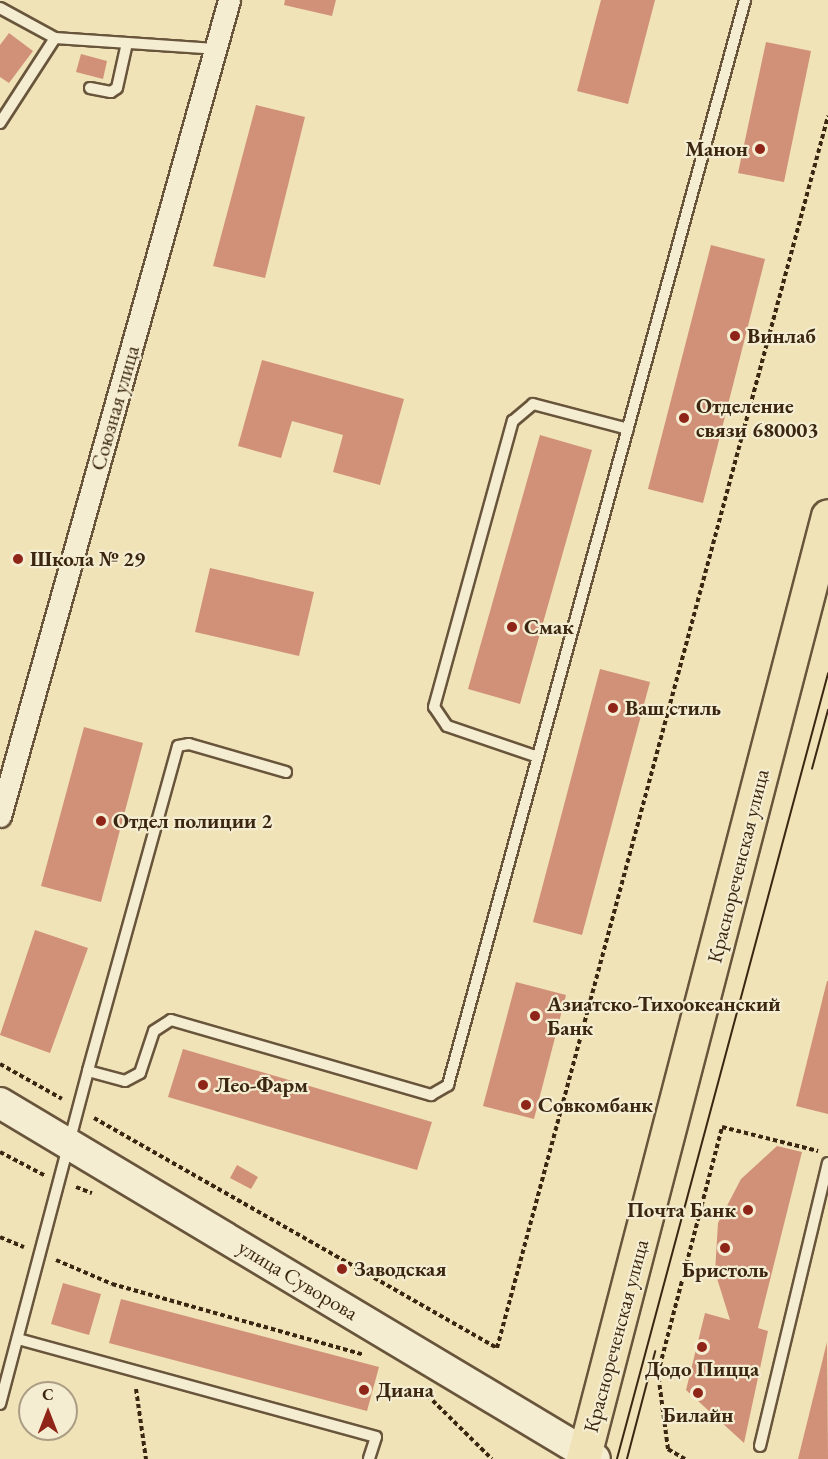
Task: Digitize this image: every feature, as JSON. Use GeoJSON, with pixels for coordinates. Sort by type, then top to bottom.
{"type":"FeatureCollection","features":[{"type":"Feature","properties":{"kind":"main road","name":"Краснореченская улица"},"geometry":{"type":"LineString","coordinates":[[588,1456],[828,516]]}},
{"type":"Feature","properties":{"kind":"main road","name":"улица Суворова"},"geometry":{"type":"LineString","coordinates":[[0,1103],[588,1456]]}},
{"type":"Feature","properties":{"kind":"street","name":"Союзная улица"},"geometry":{"type":"LineString","coordinates":[[0,816],[229,0]]}},
{"type":"Feature","properties":{"kind":"lane"},"geometry":{"type":"LineString","coordinates":[[88,1071],[124,1081],[140,1073],[154,1031],[171,1020],[431,1095],[448,1085],[745,0]]}},
{"type":"Feature","properties":{"kind":"lane"},"geometry":{"type":"LineString","coordinates":[[0,8],[55,38],[215,49]]}},
{"type":"Feature","properties":{"kind":"lane"},"geometry":{"type":"LineString","coordinates":[[0,123],[55,38]]}},
{"type":"Feature","properties":{"kind":"lane"},"geometry":{"type":"LineString","coordinates":[[90,87],[111,92],[117,88],[127,43]]}},
{"type":"Feature","properties":{"kind":"lane"},"geometry":{"type":"LineString","coordinates":[[538,757],[447,726],[434,707],[437,695],[513,420],[533,404],[628,429]]}},
{"type":"Feature","properties":{"kind":"lane"},"geometry":{"type":"LineString","coordinates":[[0,1404],[88,1071],[178,746],[189,744],[286,772]]}},
{"type":"Feature","properties":{"kind":"lane"},"geometry":{"type":"LineString","coordinates":[[760,1446],[828,1163]]}},
{"type":"Feature","properties":{"kind":"lane"},"geometry":{"type":"LineString","coordinates":[[18,1339],[376,1437],[369,1459]]}},
{"type":"Feature","properties":{"kind":"path"},"geometry":{"type":"LineString","coordinates":[[0,1064],[497,1348],[828,116]]}},
{"type":"Feature","properties":{"kind":"path"},"geometry":{"type":"LineString","coordinates":[[685,1459],[668,1449],[658,1372],[722,1127],[828,1154]]}},
{"type":"Feature","properties":{"kind":"path"},"geometry":{"type":"LineString","coordinates":[[0,1237],[112,1284],[373,1358]]}},
{"type":"Feature","properties":{"kind":"path"},"geometry":{"type":"LineString","coordinates":[[134,1371],[146,1459]]}},
{"type":"Feature","properties":{"kind":"path"},"geometry":{"type":"LineString","coordinates":[[413,1380],[492,1459]]}},
{"type":"Feature","properties":{"kind":"building"},"geometry":{"type":"Polygon","coordinates":[[[285,0],[336,0],[332,16],[284,5],[285,0]]]}},
{"type":"Feature","properties":{"kind":"building"},"geometry":{"type":"Polygon","coordinates":[[[601,0],[655,0],[628,104],[577,91],[601,0]]]}},
{"type":"Feature","properties":{"kind":"building"},"geometry":{"type":"Polygon","coordinates":[[[9,33],[33,51],[9,83],[0,77],[0,45],[9,33]]]}},
{"type":"Feature","properties":{"kind":"building"},"geometry":{"type":"Polygon","coordinates":[[[766,42],[811,51],[784,182],[738,173],[766,42]]]}},
{"type":"Feature","properties":{"kind":"building"},"geometry":{"type":"Polygon","coordinates":[[[81,54],[107,61],[103,79],[76,72],[81,54]]]}},
{"type":"Feature","properties":{"kind":"building"},"geometry":{"type":"Polygon","coordinates":[[[256,105],[305,117],[265,278],[213,266],[256,105]]]}},
{"type":"Feature","properties":{"kind":"building"},"geometry":{"type":"Polygon","coordinates":[[[711,245],[765,259],[703,503],[648,489],[711,245]]]}},
{"type":"Feature","properties":{"kind":"building"},"geometry":{"type":"Polygon","coordinates":[[[262,360],[404,399],[380,485],[333,472],[343,435],[292,421],[281,458],[238,446],[262,360]]]}},
{"type":"Feature","properties":{"kind":"building"},"geometry":{"type":"Polygon","coordinates":[[[540,435],[592,450],[520,704],[468,689],[540,435]]]}},
{"type":"Feature","properties":{"kind":"building"},"geometry":{"type":"Polygon","coordinates":[[[210,568],[314,592],[299,656],[195,632],[210,568]]]}},
{"type":"Feature","properties":{"kind":"building"},"geometry":{"type":"Polygon","coordinates":[[[600,669],[650,682],[582,935],[533,922],[600,669]]]}},
{"type":"Feature","properties":{"kind":"building"},"geometry":{"type":"Polygon","coordinates":[[[84,727],[143,743],[101,902],[41,886],[84,727]]]}},
{"type":"Feature","properties":{"kind":"building"},"geometry":{"type":"Polygon","coordinates":[[[35,930],[88,948],[50,1053],[0,1035],[35,930]]]}},
{"type":"Feature","properties":{"kind":"building"},"geometry":{"type":"Polygon","coordinates":[[[828,981],[828,1114],[796,1106],[828,981]]]}},
{"type":"Feature","properties":{"kind":"building"},"geometry":{"type":"Polygon","coordinates":[[[516,982],[566,995],[534,1119],[483,1106],[516,982]]]}},
{"type":"Feature","properties":{"kind":"building"},"geometry":{"type":"Polygon","coordinates":[[[183,1049],[432,1122],[417,1170],[168,1097],[183,1049]]]}},
{"type":"Feature","properties":{"kind":"building"},"geometry":{"type":"Polygon","coordinates":[[[777,1146],[802,1152],[758,1328],[768,1331],[744,1443],[686,1390],[705,1313],[730,1320],[715,1272],[718,1223],[741,1179],[777,1146]]]}},
{"type":"Feature","properties":{"kind":"building"},"geometry":{"type":"Polygon","coordinates":[[[237,1165],[258,1177],[251,1189],[230,1178],[237,1165]]]}},
{"type":"Feature","properties":{"kind":"building"},"geometry":{"type":"Polygon","coordinates":[[[63,1283],[101,1294],[89,1335],[51,1324],[63,1283]]]}},
{"type":"Feature","properties":{"kind":"building"},"geometry":{"type":"Polygon","coordinates":[[[121,1299],[379,1367],[367,1411],[109,1343],[121,1299]]]}},
{"type":"Feature","properties":{"kind":"building"},"geometry":{"type":"Polygon","coordinates":[[[827,1342],[828,1459],[798,1459],[827,1342]]]}},
{"type":"Feature","properties":{"kind":"tram line"},"geometry":{"type":"LineString","coordinates":[[617,1459],[828,674]]}},
{"type":"Feature","properties":{"kind":"tram line"},"geometry":{"type":"LineString","coordinates":[[812,769],[828,710]]}},
{"type":"Feature","properties":{"kind":"tram line"},"geometry":{"type":"LineString","coordinates":[[627,1459],[655,1352]]}},
{"type":"Feature","properties":{"kind":"place","name":"Манон"},"geometry":{"type":"Point","coordinates":[760,149]}},
{"type":"Feature","properties":{"kind":"place","name":"Винлаб"},"geometry":{"type":"Point","coordinates":[735,336]}},
{"type":"Feature","properties":{"kind":"place","name":"Отделение связи 680003"},"geometry":{"type":"Point","coordinates":[684,418]}},
{"type":"Feature","properties":{"kind":"place","name":"Школа № 29"},"geometry":{"type":"Point","coordinates":[18,559]}},
{"type":"Feature","properties":{"kind":"place","name":"Смак"},"geometry":{"type":"Point","coordinates":[512,627]}},
{"type":"Feature","properties":{"kind":"place","name":"Ваш стиль"},"geometry":{"type":"Point","coordinates":[613,708]}},
{"type":"Feature","properties":{"kind":"place","name":"Отдел полиции 2"},"geometry":{"type":"Point","coordinates":[101,821]}},
{"type":"Feature","properties":{"kind":"place","name":"Азиатско-Тихоокеанский Банк"},"geometry":{"type":"Point","coordinates":[535,1016]}},
{"type":"Feature","properties":{"kind":"place","name":"Лео-Фарм"},"geometry":{"type":"Point","coordinates":[203,1085]}},
{"type":"Feature","properties":{"kind":"place","name":"Совкомбанк"},"geometry":{"type":"Point","coordinates":[526,1105]}},
{"type":"Feature","properties":{"kind":"place","name":"Почта Банк"},"geometry":{"type":"Point","coordinates":[748,1210]}},
{"type":"Feature","properties":{"kind":"place","name":"Бристоль"},"geometry":{"type":"Point","coordinates":[725,1248]}},
{"type":"Feature","properties":{"kind":"place","name":"Заводская"},"geometry":{"type":"Point","coordinates":[342,1269]}},
{"type":"Feature","properties":{"kind":"place","name":"Додо Пицца"},"geometry":{"type":"Point","coordinates":[702,1347]}},
{"type":"Feature","properties":{"kind":"place","name":"Диана"},"geometry":{"type":"Point","coordinates":[364,1390]}},
{"type":"Feature","properties":{"kind":"place","name":"Билайн"},"geometry":{"type":"Point","coordinates":[698,1393]}}]}
